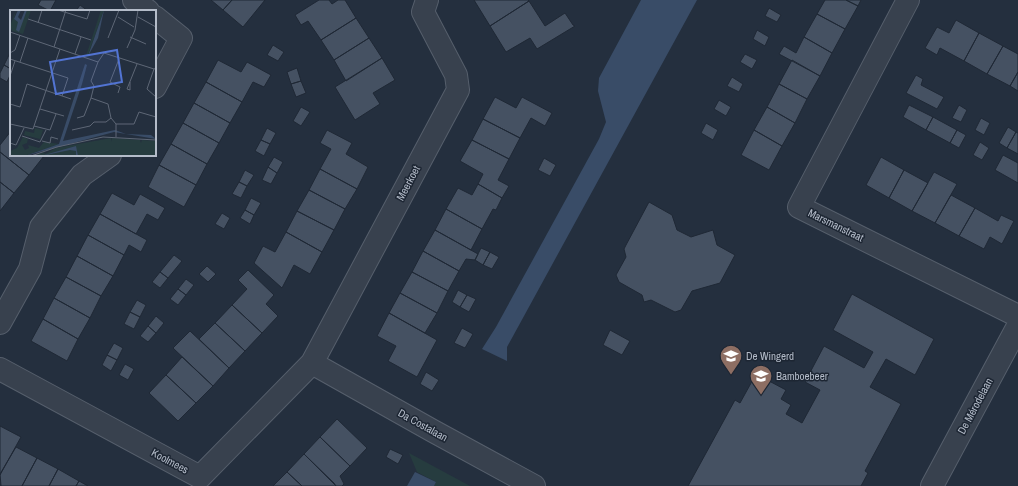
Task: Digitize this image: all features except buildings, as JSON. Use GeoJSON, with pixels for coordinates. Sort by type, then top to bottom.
{"type":"FeatureCollection","features":[{"type":"Feature","properties":{"kind":"street"},"geometry":{"type":"LineString","coordinates":[[134,0],[147,10]]}},
{"type":"Feature","properties":{"kind":"street","name":"Meerkoet"},"geometry":{"type":"LineString","coordinates":[[312,363],[458,90],[456,75],[423,12],[428,0]]}},
{"type":"Feature","properties":{"kind":"street","name":"Marsmanstraat"},"geometry":{"type":"LineString","coordinates":[[908,0],[799,207],[1018,316]]}},
{"type":"Feature","properties":{"kind":"street"},"geometry":{"type":"LineString","coordinates":[[156,18],[181,38],[156,85]]}},
{"type":"Feature","properties":{"kind":"street"},"geometry":{"type":"LineString","coordinates":[[0,323],[30,269],[40,227],[82,174],[109,156]]}},
{"type":"Feature","properties":{"kind":"street","name":"De Mérodelaan"},"geometry":{"type":"LineString","coordinates":[[932,486],[1018,326]]}},
{"type":"Feature","properties":{"kind":"street","name":"Da Costalaan"},"geometry":{"type":"LineString","coordinates":[[312,363],[534,486]]}},
{"type":"Feature","properties":{"kind":"street","name":"Koolmees"},"geometry":{"type":"LineString","coordinates":[[0,369],[202,482],[312,363]]}},
{"type":"Feature","properties":{"kind":"green space"},"geometry":{"type":"Polygon","coordinates":[[[409,453],[470,486],[434,486],[436,482],[417,472],[409,453]]]}},
{"type":"Feature","properties":{"kind":"water"},"geometry":{"type":"Polygon","coordinates":[[[641,0],[697,0],[507,347],[507,361],[482,349],[496,327],[599,139],[606,122],[598,91],[599,78],[641,0]]]}},
{"type":"Feature","properties":{"kind":"water"},"geometry":{"type":"Polygon","coordinates":[[[415,472],[436,482],[434,486],[407,486],[415,472]]]}},
{"type":"Feature","properties":{"kind":"place","name":"De Wingerd"},"geometry":{"type":"Point","coordinates":[731,376]}},
{"type":"Feature","properties":{"kind":"place","name":"Bamboebeer"},"geometry":{"type":"Point","coordinates":[761,396]}}]}
